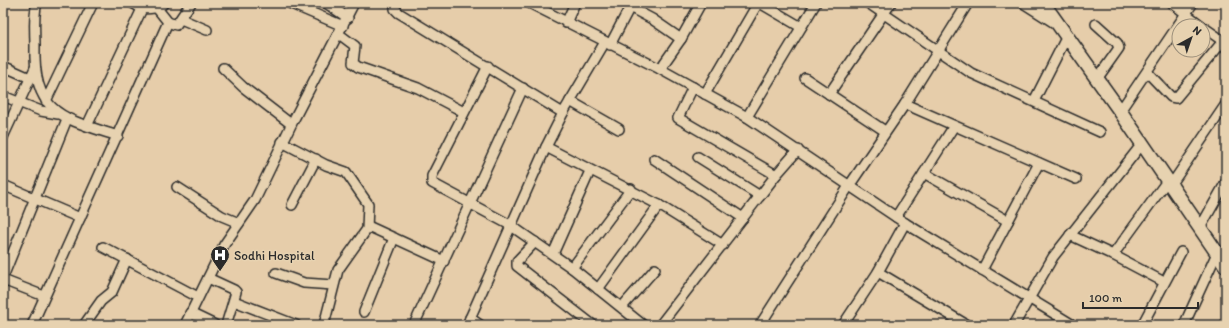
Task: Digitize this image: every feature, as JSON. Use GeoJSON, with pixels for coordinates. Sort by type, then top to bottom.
{"type":"FeatureCollection","features":[{"type":"Feature","properties":{"kind":"street"},"geometry":{"type":"LineString","coordinates":[[37,3],[35,68],[37,82],[46,100],[58,114]]}},
{"type":"Feature","properties":{"kind":"street"},"geometry":{"type":"LineString","coordinates":[[46,100],[93,3]]}},
{"type":"Feature","properties":{"kind":"street"},"geometry":{"type":"LineString","coordinates":[[132,3],[141,8],[160,5],[168,22],[176,26],[191,3]]}},
{"type":"Feature","properties":{"kind":"street"},"geometry":{"type":"LineString","coordinates":[[289,3],[341,30],[355,46],[353,62],[358,67],[418,88],[464,112]]}},
{"type":"Feature","properties":{"kind":"street"},"geometry":{"type":"LineString","coordinates":[[326,3],[348,18]]}},
{"type":"Feature","properties":{"kind":"street"},"geometry":{"type":"LineString","coordinates":[[185,325],[224,245],[253,204],[291,124],[348,18],[354,3]]}},
{"type":"Feature","properties":{"kind":"street"},"geometry":{"type":"LineString","coordinates":[[395,3],[395,9],[399,13],[563,113]]}},
{"type":"Feature","properties":{"kind":"street"},"geometry":{"type":"LineString","coordinates":[[529,3],[566,23],[660,69],[746,117],[798,150],[905,223],[1073,325]]}},
{"type":"Feature","properties":{"kind":"street"},"geometry":{"type":"LineString","coordinates":[[566,23],[575,3]]}},
{"type":"Feature","properties":{"kind":"street"},"geometry":{"type":"LineString","coordinates":[[660,69],[681,39],[701,3]]}},
{"type":"Feature","properties":{"kind":"street"},"geometry":{"type":"LineString","coordinates":[[705,94],[759,3],[801,27]]}},
{"type":"Feature","properties":{"kind":"street"},"geometry":{"type":"LineString","coordinates":[[746,117],[816,3]]}},
{"type":"Feature","properties":{"kind":"street"},"geometry":{"type":"LineString","coordinates":[[868,3],[971,73],[1100,132]]}},
{"type":"Feature","properties":{"kind":"street"},"geometry":{"type":"LineString","coordinates":[[829,94],[891,3]]}},
{"type":"Feature","properties":{"kind":"street"},"geometry":{"type":"LineString","coordinates":[[760,325],[885,131],[905,104],[968,3]]}},
{"type":"Feature","properties":{"kind":"street"},"geometry":{"type":"LineString","coordinates":[[1023,3],[1063,31]]}},
{"type":"Feature","properties":{"kind":"street"},"geometry":{"type":"LineString","coordinates":[[1043,3],[1120,111],[1226,266]]}},
{"type":"Feature","properties":{"kind":"street"},"geometry":{"type":"LineString","coordinates":[[1172,3],[1192,18]]}},
{"type":"Feature","properties":{"kind":"street"},"geometry":{"type":"LineString","coordinates":[[1120,111],[1148,72],[1193,3]]}},
{"type":"Feature","properties":{"kind":"street"},"geometry":{"type":"LineString","coordinates":[[480,325],[468,321],[510,225],[563,113],[608,43],[628,4],[681,39]]}},
{"type":"Feature","properties":{"kind":"street"},"geometry":{"type":"LineString","coordinates":[[87,126],[141,12],[141,8]]}},
{"type":"Feature","properties":{"kind":"street"},"geometry":{"type":"LineString","coordinates":[[181,18],[207,30]]}},
{"type":"Feature","properties":{"kind":"street"},"geometry":{"type":"LineString","coordinates":[[32,325],[168,22]]}},
{"type":"Feature","properties":{"kind":"street"},"geometry":{"type":"LineString","coordinates":[[1096,24],[1117,43],[1119,48],[1097,79]]}},
{"type":"Feature","properties":{"kind":"street"},"geometry":{"type":"LineString","coordinates":[[1034,101],[1063,31]]}},
{"type":"Feature","properties":{"kind":"street"},"geometry":{"type":"LineString","coordinates":[[1148,72],[1171,97],[1176,98],[1224,42],[1211,32]]}},
{"type":"Feature","properties":{"kind":"street"},"geometry":{"type":"LineString","coordinates":[[3,66],[30,78]]}},
{"type":"Feature","properties":{"kind":"street"},"geometry":{"type":"LineString","coordinates":[[488,66],[431,180],[435,185],[510,225],[553,254],[643,325]]}},
{"type":"Feature","properties":{"kind":"street"},"geometry":{"type":"LineString","coordinates":[[3,137],[35,68]]}},
{"type":"Feature","properties":{"kind":"street"},"geometry":{"type":"LineString","coordinates":[[223,68],[243,87],[291,124]]}},
{"type":"Feature","properties":{"kind":"street"},"geometry":{"type":"LineString","coordinates":[[805,78],[885,131]]}},
{"type":"Feature","properties":{"kind":"street"},"geometry":{"type":"LineString","coordinates":[[693,87],[678,118],[776,176]]}},
{"type":"Feature","properties":{"kind":"street"},"geometry":{"type":"LineString","coordinates":[[416,324],[523,88]]}},
{"type":"Feature","properties":{"kind":"street"},"geometry":{"type":"LineString","coordinates":[[3,96],[118,136]]}},
{"type":"Feature","properties":{"kind":"street"},"geometry":{"type":"LineString","coordinates":[[570,100],[619,129]]}},
{"type":"Feature","properties":{"kind":"street"},"geometry":{"type":"LineString","coordinates":[[905,104],[1076,179]]}},
{"type":"Feature","properties":{"kind":"street"},"geometry":{"type":"LineString","coordinates":[[1113,255],[1169,183],[1226,104]]}},
{"type":"Feature","properties":{"kind":"street"},"geometry":{"type":"LineString","coordinates":[[3,277],[67,119]]}},
{"type":"Feature","properties":{"kind":"street"},"geometry":{"type":"LineString","coordinates":[[896,217],[954,126]]}},
{"type":"Feature","properties":{"kind":"street"},"geometry":{"type":"LineString","coordinates":[[282,142],[326,165],[342,169],[348,174],[368,204],[368,226],[338,270],[324,325]]}},
{"type":"Feature","properties":{"kind":"street"},"geometry":{"type":"LineString","coordinates":[[1014,325],[1053,257],[1142,144]]}},
{"type":"Feature","properties":{"kind":"street"},"geometry":{"type":"LineString","coordinates":[[546,147],[590,171],[631,189],[723,245]]}},
{"type":"Feature","properties":{"kind":"street"},"geometry":{"type":"LineString","coordinates":[[660,325],[760,196],[798,150]]}},
{"type":"Feature","properties":{"kind":"street"},"geometry":{"type":"LineString","coordinates":[[698,157],[760,196]]}},
{"type":"Feature","properties":{"kind":"street"},"geometry":{"type":"LineString","coordinates":[[292,205],[316,159]]}},
{"type":"Feature","properties":{"kind":"street"},"geometry":{"type":"LineString","coordinates":[[654,159],[743,218]]}},
{"type":"Feature","properties":{"kind":"street"},"geometry":{"type":"LineString","coordinates":[[982,270],[1039,163]]}},
{"type":"Feature","properties":{"kind":"street"},"geometry":{"type":"LineString","coordinates":[[553,254],[590,171]]}},
{"type":"Feature","properties":{"kind":"street"},"geometry":{"type":"LineString","coordinates":[[924,173],[1008,221]]}},
{"type":"Feature","properties":{"kind":"street"},"geometry":{"type":"LineString","coordinates":[[1200,228],[1226,182]]}},
{"type":"Feature","properties":{"kind":"street"},"geometry":{"type":"LineString","coordinates":[[3,185],[80,218]]}},
{"type":"Feature","properties":{"kind":"street"},"geometry":{"type":"LineString","coordinates":[[177,187],[222,216],[239,223]]}},
{"type":"Feature","properties":{"kind":"street"},"geometry":{"type":"LineString","coordinates":[[572,268],[631,189]]}},
{"type":"Feature","properties":{"kind":"street"},"geometry":{"type":"LineString","coordinates":[[598,289],[659,205]]}},
{"type":"Feature","properties":{"kind":"street"},"geometry":{"type":"LineString","coordinates":[[843,325],[878,272],[905,223]]}},
{"type":"Feature","properties":{"kind":"street"},"geometry":{"type":"LineString","coordinates":[[368,226],[444,261]]}},
{"type":"Feature","properties":{"kind":"street"},"geometry":{"type":"LineString","coordinates":[[1070,235],[1113,255],[1164,282]]}},
{"type":"Feature","properties":{"kind":"street"},"geometry":{"type":"LineString","coordinates":[[364,312],[394,238]]}},
{"type":"Feature","properties":{"kind":"street"},"geometry":{"type":"LineString","coordinates":[[535,242],[517,261],[518,266],[593,325]]}},
{"type":"Feature","properties":{"kind":"street"},"geometry":{"type":"LineString","coordinates":[[103,247],[198,298]]}},
{"type":"Feature","properties":{"kind":"street"},"geometry":{"type":"LineString","coordinates":[[1142,325],[1181,252]]}},
{"type":"Feature","properties":{"kind":"street"},"geometry":{"type":"LineString","coordinates":[[1184,325],[1217,253]]}},
{"type":"Feature","properties":{"kind":"street"},"geometry":{"type":"LineString","coordinates":[[84,325],[101,301],[112,292],[127,259]]}},
{"type":"Feature","properties":{"kind":"street"},"geometry":{"type":"LineString","coordinates":[[622,307],[655,270]]}},
{"type":"Feature","properties":{"kind":"street"},"geometry":{"type":"LineString","coordinates":[[878,272],[953,321],[967,325]]}},
{"type":"Feature","properties":{"kind":"street"},"geometry":{"type":"LineString","coordinates":[[276,273],[304,283],[333,285]]}},
{"type":"Feature","properties":{"kind":"street"},"geometry":{"type":"LineString","coordinates":[[208,278],[236,292],[228,324]]}},
{"type":"Feature","properties":{"kind":"street"},"geometry":{"type":"LineString","coordinates":[[3,280],[44,296]]}},
{"type":"Feature","properties":{"kind":"street"},"geometry":{"type":"LineString","coordinates":[[234,301],[296,325]]}},
{"type":"Feature","properties":{"kind":"street"},"geometry":{"type":"LineString","coordinates":[[190,313],[215,325]]}},
{"type":"Feature","properties":{"kind":"place","name":"Sodhi Hospital"},"geometry":{"type":"Point","coordinates":[220,272]}}]}
